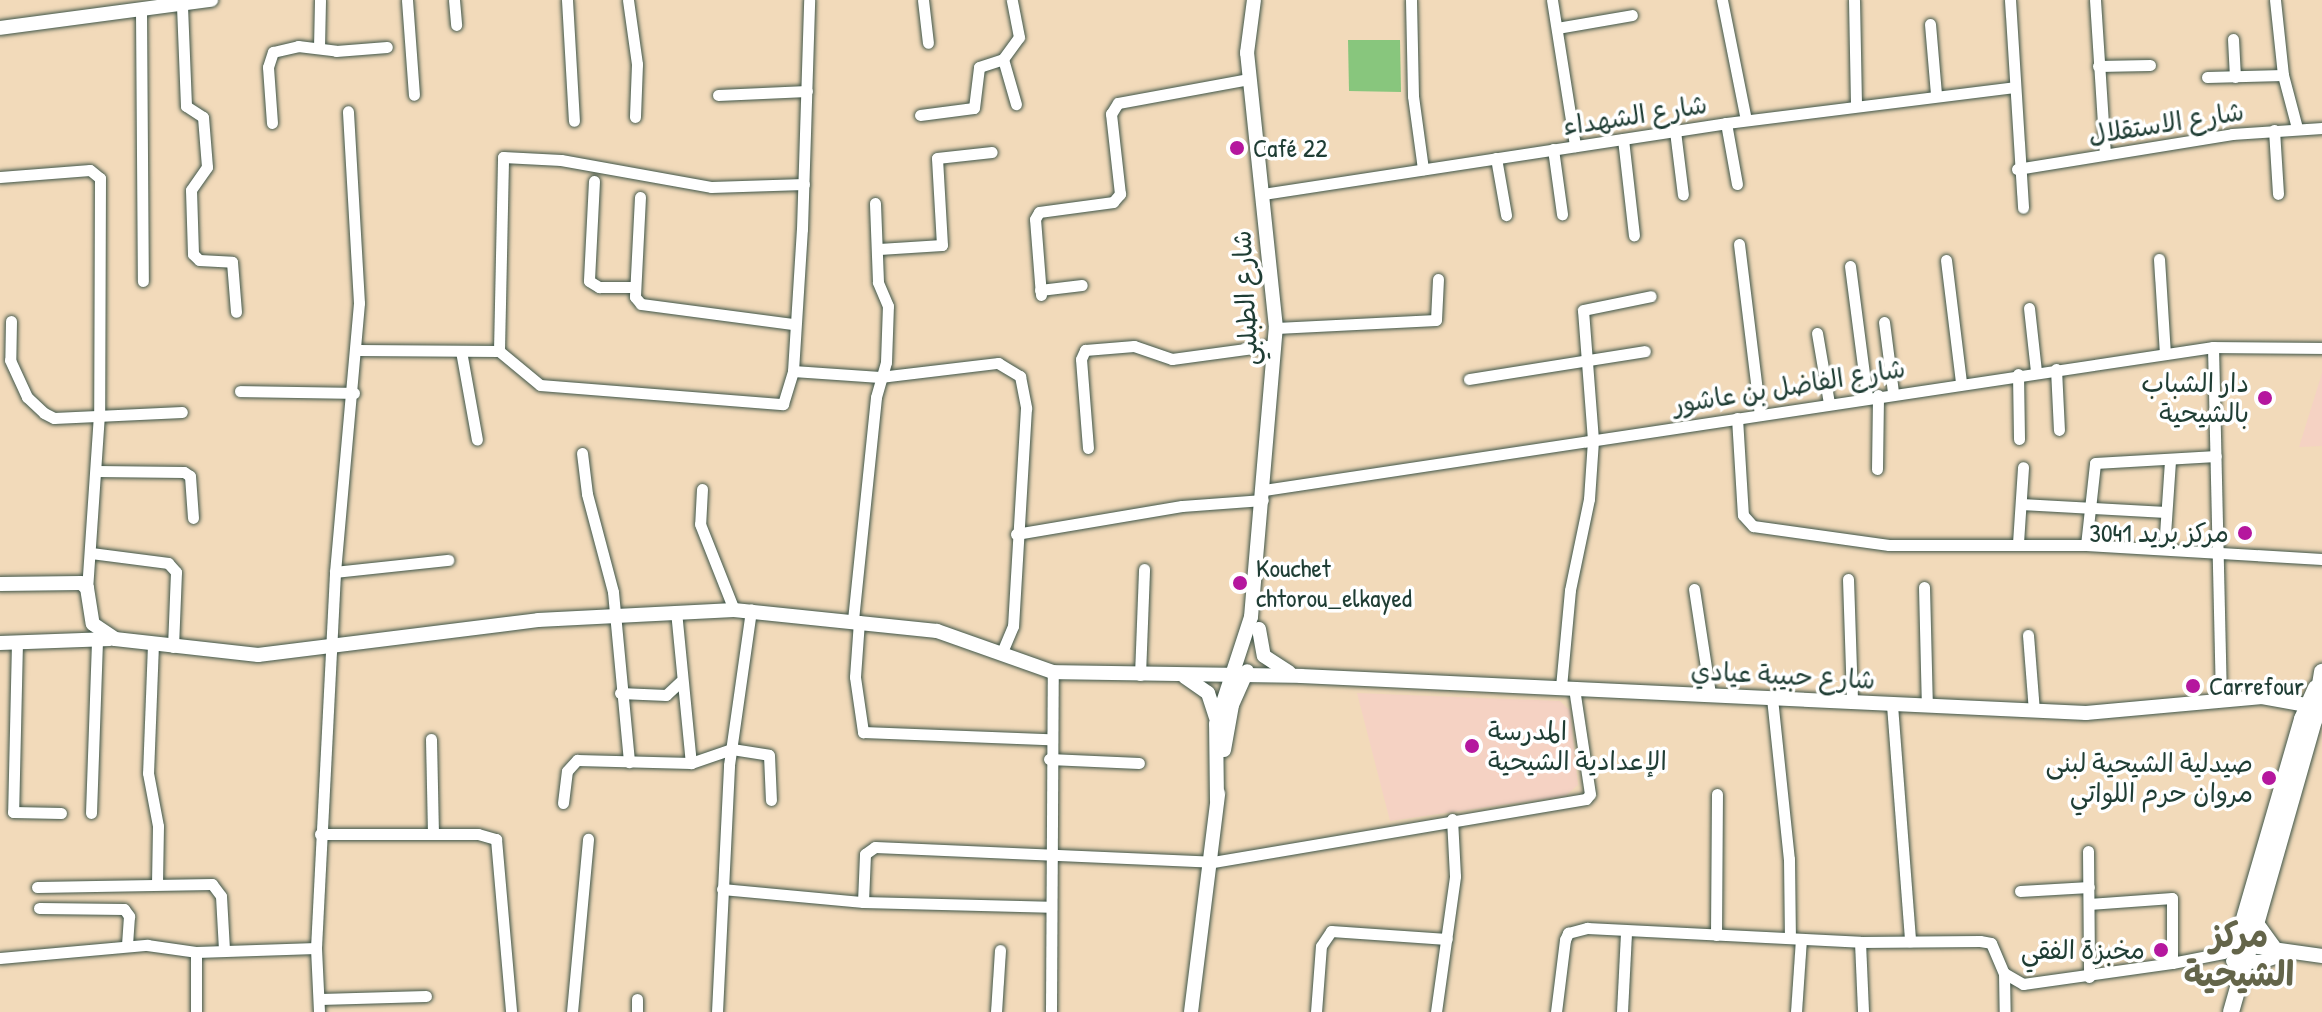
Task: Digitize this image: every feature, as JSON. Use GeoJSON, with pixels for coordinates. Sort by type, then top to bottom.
{"type":"FeatureCollection","features":[{"type":"Feature","properties":{"kind":"main road"},"geometry":{"type":"LineString","coordinates":[[2220,1012],[2320,678]]}},
{"type":"Feature","properties":{"kind":"main road"},"geometry":{"type":"LineString","coordinates":[[2231,1012],[2237,953],[2254,921],[2264,867]]}},
{"type":"Feature","properties":{"kind":"main road"},"geometry":{"type":"LineString","coordinates":[[2254,921],[2280,950]]}},
{"type":"Feature","properties":{"kind":"street"},"geometry":{"type":"LineString","coordinates":[[0,28],[141,11],[160,4],[182,6],[211,0]]}},
{"type":"Feature","properties":{"kind":"street"},"geometry":{"type":"LineString","coordinates":[[319,48],[320,0]]}},
{"type":"Feature","properties":{"kind":"street"},"geometry":{"type":"LineString","coordinates":[[407,0],[414,95]]}},
{"type":"Feature","properties":{"kind":"street"},"geometry":{"type":"LineString","coordinates":[[454,0],[456,25]]}},
{"type":"Feature","properties":{"kind":"street"},"geometry":{"type":"LineString","coordinates":[[567,0],[574,121]]}},
{"type":"Feature","properties":{"kind":"street"},"geometry":{"type":"LineString","coordinates":[[628,0],[637,64],[635,117]]}},
{"type":"Feature","properties":{"kind":"street"},"geometry":{"type":"LineString","coordinates":[[357,350],[499,351],[540,385],[676,400],[783,404],[793,371],[793,324],[804,184],[809,0]]}},
{"type":"Feature","properties":{"kind":"street"},"geometry":{"type":"LineString","coordinates":[[923,0],[928,43]]}},
{"type":"Feature","properties":{"kind":"street"},"geometry":{"type":"LineString","coordinates":[[920,115],[974,108],[978,101],[974,74],[1003,59],[1019,37],[1012,0]]}},
{"type":"Feature","properties":{"kind":"street","name":"شارع الطبلبي"},"geometry":{"type":"LineString","coordinates":[[1191,1012],[1213,862],[1217,801],[1229,717],[1249,632],[1275,345],[1276,328],[1249,75],[1254,0]]}},
{"type":"Feature","properties":{"kind":"street","name":"شارع الطبلبي"},"geometry":{"type":"LineString","coordinates":[[1249,75],[1263,0]]}},
{"type":"Feature","properties":{"kind":"street"},"geometry":{"type":"LineString","coordinates":[[1411,0],[1413,96],[1423,169]]}},
{"type":"Feature","properties":{"kind":"street"},"geometry":{"type":"LineString","coordinates":[[1552,0],[1575,146]]}},
{"type":"Feature","properties":{"kind":"street"},"geometry":{"type":"LineString","coordinates":[[1722,0],[1746,120]]}},
{"type":"Feature","properties":{"kind":"street"},"geometry":{"type":"LineString","coordinates":[[1854,0],[1856,106]]}},
{"type":"Feature","properties":{"kind":"street"},"geometry":{"type":"LineString","coordinates":[[2010,0],[2017,169],[2023,208]]}},
{"type":"Feature","properties":{"kind":"street"},"geometry":{"type":"LineString","coordinates":[[2095,0],[2105,154]]}},
{"type":"Feature","properties":{"kind":"street"},"geometry":{"type":"LineString","coordinates":[[2275,0],[2283,75],[2297,128]]}},
{"type":"Feature","properties":{"kind":"street"},"geometry":{"type":"LineString","coordinates":[[182,6],[186,106],[203,117],[207,167],[191,191],[193,254],[199,260],[232,262],[236,312]]}},
{"type":"Feature","properties":{"kind":"street"},"geometry":{"type":"LineString","coordinates":[[141,11],[143,281]]}},
{"type":"Feature","properties":{"kind":"street"},"geometry":{"type":"LineString","coordinates":[[1557,28],[1632,15]]}},
{"type":"Feature","properties":{"kind":"street"},"geometry":{"type":"LineString","coordinates":[[1930,24],[1936,94]]}},
{"type":"Feature","properties":{"kind":"street"},"geometry":{"type":"LineString","coordinates":[[2233,39],[2235,77]]}},
{"type":"Feature","properties":{"kind":"street"},"geometry":{"type":"LineString","coordinates":[[272,123],[268,67],[273,52],[387,47]]}},
{"type":"Feature","properties":{"kind":"street"},"geometry":{"type":"LineString","coordinates":[[1003,59],[1016,104]]}},
{"type":"Feature","properties":{"kind":"street"},"geometry":{"type":"LineString","coordinates":[[2098,66],[2150,65]]}},
{"type":"Feature","properties":{"kind":"street"},"geometry":{"type":"LineString","coordinates":[[1082,285],[1040,292],[1035,219],[1039,212],[1113,202],[1120,194],[1111,114],[1118,103],[1249,75]]}},
{"type":"Feature","properties":{"kind":"street"},"geometry":{"type":"LineString","coordinates":[[2207,77],[2283,75]]}},
{"type":"Feature","properties":{"kind":"street","name":"شارع الشهداء"},"geometry":{"type":"LineString","coordinates":[[1263,194],[1746,120],[1936,94],[2015,87]]}},
{"type":"Feature","properties":{"kind":"street"},"geometry":{"type":"LineString","coordinates":[[718,95],[807,91]]}},
{"type":"Feature","properties":{"kind":"street"},"geometry":{"type":"LineString","coordinates":[[319,1012],[316,948],[330,648],[354,393],[359,290],[348,111]]}},
{"type":"Feature","properties":{"kind":"street"},"geometry":{"type":"LineString","coordinates":[[1726,123],[1737,184]]}},
{"type":"Feature","properties":{"kind":"street","name":"شارع الاستقلال"},"geometry":{"type":"LineString","coordinates":[[2017,169],[2274,130],[2322,128]]}},
{"type":"Feature","properties":{"kind":"street"},"geometry":{"type":"LineString","coordinates":[[2274,130],[2278,194]]}},
{"type":"Feature","properties":{"kind":"street"},"geometry":{"type":"LineString","coordinates":[[1675,131],[1683,195]]}},
{"type":"Feature","properties":{"kind":"street"},"geometry":{"type":"LineString","coordinates":[[1623,139],[1634,235]]}},
{"type":"Feature","properties":{"kind":"street"},"geometry":{"type":"LineString","coordinates":[[1553,149],[1562,214]]}},
{"type":"Feature","properties":{"kind":"street"},"geometry":{"type":"LineString","coordinates":[[879,249],[942,245],[937,158],[992,152]]}},
{"type":"Feature","properties":{"kind":"street"},"geometry":{"type":"LineString","coordinates":[[499,351],[501,161],[506,156],[582,164],[689,185],[804,184]]}},
{"type":"Feature","properties":{"kind":"street"},"geometry":{"type":"LineString","coordinates":[[1496,158],[1506,215]]}},
{"type":"Feature","properties":{"kind":"street"},"geometry":{"type":"LineString","coordinates":[[0,177],[90,170],[100,178],[99,414],[87,588],[93,624],[115,639]]}},
{"type":"Feature","properties":{"kind":"street"},"geometry":{"type":"LineString","coordinates":[[594,181],[589,281],[599,287],[635,287]]}},
{"type":"Feature","properties":{"kind":"street"},"geometry":{"type":"LineString","coordinates":[[640,197],[635,297],[649,307],[793,324]]}},
{"type":"Feature","properties":{"kind":"street"},"geometry":{"type":"LineString","coordinates":[[875,203],[878,282],[888,306],[856,621],[855,677],[863,732],[1049,739]]}},
{"type":"Feature","properties":{"kind":"street"},"geometry":{"type":"LineString","coordinates":[[1739,244],[1760,414]]}},
{"type":"Feature","properties":{"kind":"street"},"geometry":{"type":"LineString","coordinates":[[2159,259],[2165,354]]}},
{"type":"Feature","properties":{"kind":"street"},"geometry":{"type":"LineString","coordinates":[[1946,260],[1961,382]]}},
{"type":"Feature","properties":{"kind":"street"},"geometry":{"type":"LineString","coordinates":[[1850,266],[1873,396],[1877,469]]}},
{"type":"Feature","properties":{"kind":"street"},"geometry":{"type":"LineString","coordinates":[[1276,328],[1436,320],[1438,279]]}},
{"type":"Feature","properties":{"kind":"street"},"geometry":{"type":"LineString","coordinates":[[863,902],[864,861],[872,848],[1050,852],[1213,862],[1589,797],[1567,687],[1570,590],[1589,499],[1593,440],[1586,306],[1651,296]]}},
{"type":"Feature","properties":{"kind":"street"},"geometry":{"type":"LineString","coordinates":[[2029,308],[2036,371]]}},
{"type":"Feature","properties":{"kind":"street"},"geometry":{"type":"LineString","coordinates":[[11,321],[10,360],[27,397],[54,418],[182,412]]}},
{"type":"Feature","properties":{"kind":"street"},"geometry":{"type":"LineString","coordinates":[[1884,322],[1893,392]]}},
{"type":"Feature","properties":{"kind":"street"},"geometry":{"type":"LineString","coordinates":[[1817,333],[1829,403]]}},
{"type":"Feature","properties":{"kind":"street"},"geometry":{"type":"LineString","coordinates":[[1088,448],[1081,359],[1085,350],[1134,346],[1172,359],[1275,345]]}},
{"type":"Feature","properties":{"kind":"street"},"geometry":{"type":"LineString","coordinates":[[2213,347],[2221,699]]}},
{"type":"Feature","properties":{"kind":"street","name":"شارع الفاضل بن عاشور"},"geometry":{"type":"LineString","coordinates":[[1016,534],[2036,371],[2213,347],[2322,348]]}},
{"type":"Feature","properties":{"kind":"street"},"geometry":{"type":"LineString","coordinates":[[461,351],[477,440]]}},
{"type":"Feature","properties":{"kind":"street"},"geometry":{"type":"LineString","coordinates":[[1469,379],[1645,351]]}},
{"type":"Feature","properties":{"kind":"street"},"geometry":{"type":"LineString","coordinates":[[793,371],[880,377],[998,363],[1014,368],[1024,389],[1026,408],[1016,534],[1013,626],[1002,652]]}},
{"type":"Feature","properties":{"kind":"street"},"geometry":{"type":"LineString","coordinates":[[2056,369],[2059,430]]}},
{"type":"Feature","properties":{"kind":"street"},"geometry":{"type":"LineString","coordinates":[[2018,374],[2019,439]]}},
{"type":"Feature","properties":{"kind":"street"},"geometry":{"type":"LineString","coordinates":[[240,391],[354,393]]}},
{"type":"Feature","properties":{"kind":"street"},"geometry":{"type":"LineString","coordinates":[[1737,418],[1743,515],[1753,526],[1889,545],[2018,543],[2216,549],[2322,559]]}},
{"type":"Feature","properties":{"kind":"street"},"geometry":{"type":"LineString","coordinates":[[582,453],[597,534],[606,549],[629,762]]}},
{"type":"Feature","properties":{"kind":"street"},"geometry":{"type":"LineString","coordinates":[[2086,545],[2095,463],[2216,456]]}},
{"type":"Feature","properties":{"kind":"street"},"geometry":{"type":"LineString","coordinates":[[2164,549],[2170,461]]}},
{"type":"Feature","properties":{"kind":"street"},"geometry":{"type":"LineString","coordinates":[[2018,543],[2023,467]]}},
{"type":"Feature","properties":{"kind":"street"},"geometry":{"type":"LineString","coordinates":[[96,471],[184,472],[190,476],[193,518]]}},
{"type":"Feature","properties":{"kind":"street"},"geometry":{"type":"LineString","coordinates":[[702,489],[700,524],[734,610]]}},
{"type":"Feature","properties":{"kind":"street"},"geometry":{"type":"LineString","coordinates":[[2021,504],[2166,512]]}},
{"type":"Feature","properties":{"kind":"street","name":"شارع الطبلبي"},"geometry":{"type":"LineString","coordinates":[[1217,801],[1216,724],[1259,629],[1260,522]]}},
{"type":"Feature","properties":{"kind":"street"},"geometry":{"type":"LineString","coordinates":[[91,553],[168,563],[176,572],[173,647]]}},
{"type":"Feature","properties":{"kind":"street"},"geometry":{"type":"LineString","coordinates":[[335,572],[448,560]]}},
{"type":"Feature","properties":{"kind":"street"},"geometry":{"type":"LineString","coordinates":[[1140,675],[1144,569]]}},
{"type":"Feature","properties":{"kind":"street"},"geometry":{"type":"LineString","coordinates":[[1848,579],[1852,702]]}},
{"type":"Feature","properties":{"kind":"street"},"geometry":{"type":"LineString","coordinates":[[0,584],[72,580],[87,588]]}},
{"type":"Feature","properties":{"kind":"street"},"geometry":{"type":"LineString","coordinates":[[1924,587],[1927,706]]}},
{"type":"Feature","properties":{"kind":"street"},"geometry":{"type":"LineString","coordinates":[[1694,589],[1710,694]]}},
{"type":"Feature","properties":{"kind":"street"},"geometry":{"type":"LineString","coordinates":[[717,1012],[732,749],[751,610]]}},
{"type":"Feature","properties":{"kind":"street","name":"شارع حبيبة عيادي"},"geometry":{"type":"LineString","coordinates":[[0,643],[115,639],[258,655],[614,613],[751,610],[937,631],[1053,672],[1301,676],[2086,713],[2262,697],[2312,705]]}},
{"type":"Feature","properties":{"kind":"street"},"geometry":{"type":"LineString","coordinates":[[676,611],[680,682],[691,763]]}},
{"type":"Feature","properties":{"kind":"street"},"geometry":{"type":"LineString","coordinates":[[1259,629],[1264,656],[1301,676]]}},
{"type":"Feature","properties":{"kind":"street"},"geometry":{"type":"LineString","coordinates":[[2028,635],[2034,711]]}},
{"type":"Feature","properties":{"kind":"street"},"geometry":{"type":"LineString","coordinates":[[91,813],[97,639]]}},
{"type":"Feature","properties":{"kind":"street"},"geometry":{"type":"LineString","coordinates":[[17,642],[13,812],[61,813]]}},
{"type":"Feature","properties":{"kind":"street"},"geometry":{"type":"LineString","coordinates":[[153,644],[148,773],[158,826],[157,884]]}},
{"type":"Feature","properties":{"kind":"street"},"geometry":{"type":"LineString","coordinates":[[1051,1012],[1049,739],[1053,672]]}},
{"type":"Feature","properties":{"kind":"street"},"geometry":{"type":"LineString","coordinates":[[1177,676],[1208,693],[1216,724]]}},
{"type":"Feature","properties":{"kind":"street"},"geometry":{"type":"LineString","coordinates":[[620,693],[666,695],[680,682]]}},
{"type":"Feature","properties":{"kind":"street"},"geometry":{"type":"LineString","coordinates":[[1772,698],[1789,859],[1796,1012]]}},
{"type":"Feature","properties":{"kind":"street"},"geometry":{"type":"LineString","coordinates":[[1892,705],[1910,941]]}},
{"type":"Feature","properties":{"kind":"street"},"geometry":{"type":"LineString","coordinates":[[431,739],[433,834]]}},
{"type":"Feature","properties":{"kind":"street"},"geometry":{"type":"LineString","coordinates":[[563,803],[567,771],[577,760],[691,763],[732,749],[769,755],[771,800]]}},
{"type":"Feature","properties":{"kind":"street"},"geometry":{"type":"LineString","coordinates":[[1049,759],[1139,763]]}},
{"type":"Feature","properties":{"kind":"street"},"geometry":{"type":"LineString","coordinates":[[1716,935],[1717,794]]}},
{"type":"Feature","properties":{"kind":"street"},"geometry":{"type":"LineString","coordinates":[[1436,1012],[1455,876],[1452,819]]}},
{"type":"Feature","properties":{"kind":"street"},"geometry":{"type":"LineString","coordinates":[[320,834],[488,834],[498,843],[499,916],[510,950],[511,1012]]}},
{"type":"Feature","properties":{"kind":"street"},"geometry":{"type":"LineString","coordinates":[[572,1012],[588,839]]}},
{"type":"Feature","properties":{"kind":"street"},"geometry":{"type":"LineString","coordinates":[[2088,851],[2089,977]]}},
{"type":"Feature","properties":{"kind":"street"},"geometry":{"type":"LineString","coordinates":[[37,887],[216,886],[224,949]]}},
{"type":"Feature","properties":{"kind":"street"},"geometry":{"type":"LineString","coordinates":[[2020,891],[2089,887]]}},
{"type":"Feature","properties":{"kind":"street"},"geometry":{"type":"LineString","coordinates":[[722,889],[863,902],[1049,907]]}},
{"type":"Feature","properties":{"kind":"street"},"geometry":{"type":"LineString","coordinates":[[2089,904],[2172,898],[2172,963]]}},
{"type":"Feature","properties":{"kind":"street"},"geometry":{"type":"LineString","coordinates":[[39,908],[124,909],[129,916],[127,946]]}},
{"type":"Feature","properties":{"kind":"street"},"geometry":{"type":"LineString","coordinates":[[1556,1012],[1568,933],[1587,928],[1626,933],[1860,942],[1991,943],[2004,973],[2005,1012]]}},
{"type":"Feature","properties":{"kind":"street"},"geometry":{"type":"LineString","coordinates":[[1316,1012],[1321,946],[1331,931],[1447,939]]}},
{"type":"Feature","properties":{"kind":"street"},"geometry":{"type":"LineString","coordinates":[[1622,1012],[1626,933]]}},
{"type":"Feature","properties":{"kind":"street"},"geometry":{"type":"LineString","coordinates":[[1860,942],[1863,1012]]}},
{"type":"Feature","properties":{"kind":"street"},"geometry":{"type":"LineString","coordinates":[[0,958],[127,946],[196,952],[316,948]]}},
{"type":"Feature","properties":{"kind":"street"},"geometry":{"type":"LineString","coordinates":[[996,1012],[1000,950]]}},
{"type":"Feature","properties":{"kind":"street"},"geometry":{"type":"LineString","coordinates":[[2004,973],[2023,984],[2089,977],[2237,953],[2280,950],[2322,956]]}},
{"type":"Feature","properties":{"kind":"street"},"geometry":{"type":"LineString","coordinates":[[196,952],[196,1012]]}},
{"type":"Feature","properties":{"kind":"street"},"geometry":{"type":"LineString","coordinates":[[320,999],[426,996]]}},
{"type":"Feature","properties":{"kind":"street"},"geometry":{"type":"LineString","coordinates":[[637,999],[637,1012]]}},
{"type":"Feature","properties":{"kind":"shaded area"},"geometry":{"type":"Polygon","coordinates":[[[2322,373],[2322,446],[2299,447],[2322,373]]]}},
{"type":"Feature","properties":{"kind":"shaded area","name":"المدرسة الإعدادية الشيحية"},"geometry":{"type":"Polygon","coordinates":[[[1357,693],[1560,701],[1570,711],[1578,785],[1565,796],[1390,821],[1357,693]]]}},
{"type":"Feature","properties":{"kind":"green space"},"geometry":{"type":"Polygon","coordinates":[[[1348,40],[1400,40],[1401,92],[1349,91],[1348,40]]]}},
{"type":"Feature","properties":{"kind":"place","name":"Café 22"},"geometry":{"type":"Point","coordinates":[1237,148]}},
{"type":"Feature","properties":{"kind":"place","name":"دار الشباب بالشيحية"},"geometry":{"type":"Point","coordinates":[2265,398]}},
{"type":"Feature","properties":{"kind":"place","name":"مركز بريد 3041"},"geometry":{"type":"Point","coordinates":[2245,533]}},
{"type":"Feature","properties":{"kind":"place","name":"Kouchet chtorou_elkayed"},"geometry":{"type":"Point","coordinates":[1240,583]}},
{"type":"Feature","properties":{"kind":"place","name":"Carrefour"},"geometry":{"type":"Point","coordinates":[2193,686]}},
{"type":"Feature","properties":{"kind":"place","name":"المدرسة الإعدادية الشيحية"},"geometry":{"type":"Point","coordinates":[1472,746]}},
{"type":"Feature","properties":{"kind":"place","name":"صيدلية الشيحية لبنى مروان حرم اللواتي"},"geometry":{"type":"Point","coordinates":[2269,778]}},
{"type":"Feature","properties":{"kind":"place","name":"مخبزة الفقي"},"geometry":{"type":"Point","coordinates":[2161,950]}},
{"type":"Feature","properties":{"kind":"district","name":"مركز الشيحية"},"geometry":{"type":"Point","coordinates":[2239,954]}}]}
